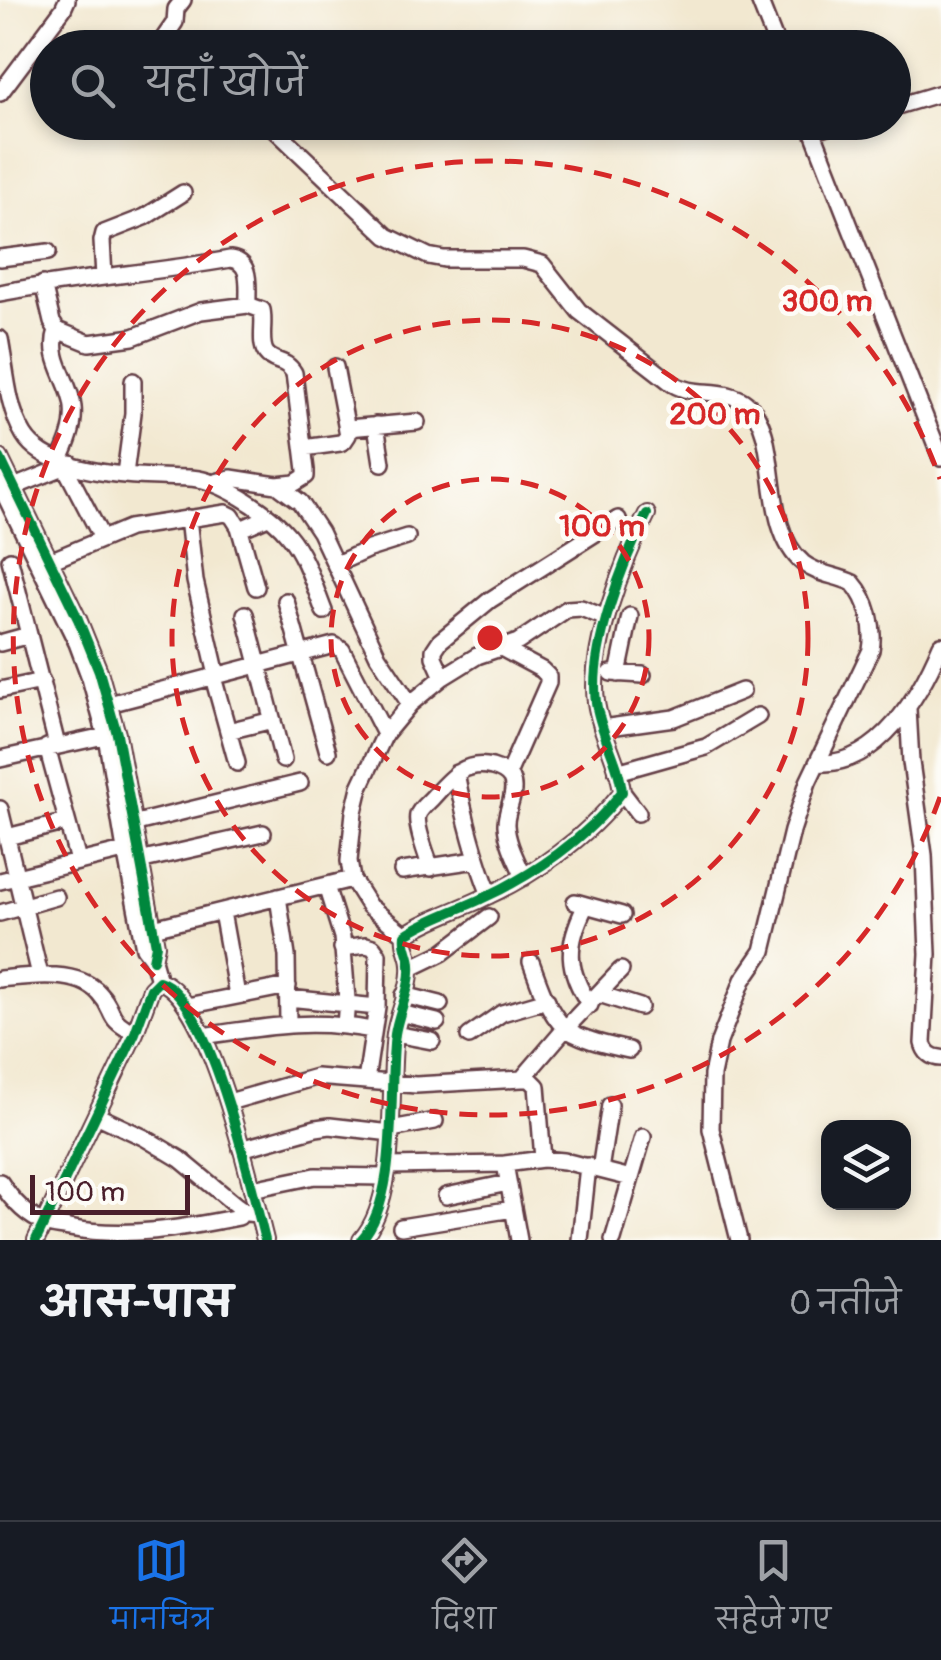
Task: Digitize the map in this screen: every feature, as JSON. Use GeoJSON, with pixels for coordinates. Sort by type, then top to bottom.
{"type":"FeatureCollection","features":[{"type":"Feature","properties":{"kind":"street"},"geometry":{"type":"LineString","coordinates":[[45,30],[67,0]]}},
{"type":"Feature","properties":{"kind":"street"},"geometry":{"type":"LineString","coordinates":[[169,30],[176,9],[184,0]]}},
{"type":"Feature","properties":{"kind":"street"},"geometry":{"type":"LineString","coordinates":[[759,0],[771,30]]}},
{"type":"Feature","properties":{"kind":"street"},"geometry":{"type":"LineString","coordinates":[[0,93],[30,51]]}},
{"type":"Feature","properties":{"kind":"street"},"geometry":{"type":"LineString","coordinates":[[911,102],[941,93]]}},
{"type":"Feature","properties":{"kind":"street"},"geometry":{"type":"LineString","coordinates":[[287,140],[387,236],[428,256],[522,258],[542,264],[579,311],[662,377],[681,389],[728,395],[748,405],[763,434],[779,523],[787,544],[808,567],[854,583],[864,602],[872,628],[871,650],[801,798],[763,951],[744,980],[728,1017],[712,1075],[711,1129],[738,1240]]}},
{"type":"Feature","properties":{"kind":"street"},"geometry":{"type":"LineString","coordinates":[[815,140],[938,438],[941,458]]}},
{"type":"Feature","properties":{"kind":"street"},"geometry":{"type":"LineString","coordinates":[[104,277],[104,233],[145,218],[183,192]]}},
{"type":"Feature","properties":{"kind":"street"},"geometry":{"type":"LineString","coordinates":[[0,258],[48,252]]}},
{"type":"Feature","properties":{"kind":"street"},"geometry":{"type":"LineString","coordinates":[[0,292],[230,259],[244,264],[248,305]]}},
{"type":"Feature","properties":{"kind":"street"},"geometry":{"type":"LineString","coordinates":[[43,284],[57,330],[81,341],[102,342],[133,336],[201,311],[248,305],[256,306],[264,315],[266,354],[284,362],[294,373],[306,476],[295,483],[231,478],[212,483]]}},
{"type":"Feature","properties":{"kind":"street"},"geometry":{"type":"LineString","coordinates":[[57,330],[56,357],[74,410],[65,464],[102,538]]}},
{"type":"Feature","properties":{"kind":"street"},"geometry":{"type":"LineString","coordinates":[[0,339],[10,401],[24,436],[46,456],[65,464],[125,474],[212,483],[288,534],[324,611]]}},
{"type":"Feature","properties":{"kind":"street"},"geometry":{"type":"LineString","coordinates":[[304,448],[344,441],[348,435],[335,368]]}},
{"type":"Feature","properties":{"kind":"street"},"geometry":{"type":"LineString","coordinates":[[125,474],[133,381]]}},
{"type":"Feature","properties":{"kind":"street"},"geometry":{"type":"LineString","coordinates":[[348,428],[417,422]]}},
{"type":"Feature","properties":{"kind":"street"},"geometry":{"type":"LineString","coordinates":[[376,425],[382,463]]}},
{"type":"Feature","properties":{"kind":"street"},"geometry":{"type":"LineString","coordinates":[[0,458],[15,519],[42,555],[89,645],[109,704],[133,853],[156,945],[153,960]]}},
{"type":"Feature","properties":{"kind":"street"},"geometry":{"type":"LineString","coordinates":[[7,486],[65,464]]}},
{"type":"Feature","properties":{"kind":"street"},"geometry":{"type":"LineString","coordinates":[[276,484],[290,492],[310,515],[378,656],[410,704]]}},
{"type":"Feature","properties":{"kind":"street"},"geometry":{"type":"LineString","coordinates":[[78,862],[42,681],[5,561],[42,555],[139,525],[226,513],[239,527],[256,586]]}},
{"type":"Feature","properties":{"kind":"street"},"geometry":{"type":"LineString","coordinates":[[638,813],[622,792],[595,699],[606,618],[646,514]]}},
{"type":"Feature","properties":{"kind":"street"},"geometry":{"type":"LineString","coordinates":[[239,527],[268,517]]}},
{"type":"Feature","properties":{"kind":"street"},"geometry":{"type":"LineString","coordinates":[[188,518],[196,581],[237,763]]}},
{"type":"Feature","properties":{"kind":"street"},"geometry":{"type":"LineString","coordinates":[[443,677],[434,657],[440,641],[490,600],[618,518]]}},
{"type":"Feature","properties":{"kind":"street"},"geometry":{"type":"LineString","coordinates":[[336,564],[407,537]]}},
{"type":"Feature","properties":{"kind":"street"},"geometry":{"type":"LineString","coordinates":[[42,555],[111,735],[132,824],[144,948],[153,960],[159,981]]}},
{"type":"Feature","properties":{"kind":"street"},"geometry":{"type":"LineString","coordinates":[[286,601],[328,752]]}},
{"type":"Feature","properties":{"kind":"street"},"geometry":{"type":"LineString","coordinates":[[404,935],[369,906],[352,879],[348,862],[360,787],[385,734],[410,704],[477,656],[518,642],[568,609],[582,608],[606,618]]}},
{"type":"Feature","properties":{"kind":"street"},"geometry":{"type":"LineString","coordinates":[[246,614],[283,760]]}},
{"type":"Feature","properties":{"kind":"street"},"geometry":{"type":"LineString","coordinates":[[618,674],[630,616]]}},
{"type":"Feature","properties":{"kind":"street"},"geometry":{"type":"LineString","coordinates":[[0,643],[29,635]]}},
{"type":"Feature","properties":{"kind":"street"},"geometry":{"type":"LineString","coordinates":[[109,704],[334,645],[385,734]]}},
{"type":"Feature","properties":{"kind":"street"},"geometry":{"type":"LineString","coordinates":[[817,764],[843,760],[871,746],[908,709],[941,645]]}},
{"type":"Feature","properties":{"kind":"street"},"geometry":{"type":"LineString","coordinates":[[501,648],[548,676],[508,774]]}},
{"type":"Feature","properties":{"kind":"street"},"geometry":{"type":"LineString","coordinates":[[597,672],[643,676]]}},
{"type":"Feature","properties":{"kind":"street"},"geometry":{"type":"LineString","coordinates":[[0,690],[42,681]]}},
{"type":"Feature","properties":{"kind":"street"},"geometry":{"type":"LineString","coordinates":[[602,728],[674,718],[742,692]]}},
{"type":"Feature","properties":{"kind":"street"},"geometry":{"type":"LineString","coordinates":[[908,709],[925,874],[928,954],[923,1043],[924,1050],[941,1058]]}},
{"type":"Feature","properties":{"kind":"street"},"geometry":{"type":"LineString","coordinates":[[617,772],[706,747],[758,716]]}},
{"type":"Feature","properties":{"kind":"street"},"geometry":{"type":"LineString","coordinates":[[228,730],[273,720]]}},
{"type":"Feature","properties":{"kind":"street"},"geometry":{"type":"LineString","coordinates":[[0,759],[111,735]]}},
{"type":"Feature","properties":{"kind":"street"},"geometry":{"type":"LineString","coordinates":[[430,868],[418,816],[462,768],[486,765],[508,774],[513,789],[506,818],[507,835],[524,877]]}},
{"type":"Feature","properties":{"kind":"street"},"geometry":{"type":"LineString","coordinates":[[456,773],[476,860],[490,895]]}},
{"type":"Feature","properties":{"kind":"street"},"geometry":{"type":"LineString","coordinates":[[132,824],[300,783]]}},
{"type":"Feature","properties":{"kind":"street"},"geometry":{"type":"LineString","coordinates":[[404,935],[524,877],[584,831],[622,792]]}},
{"type":"Feature","properties":{"kind":"street"},"geometry":{"type":"LineString","coordinates":[[0,809],[8,879],[24,906],[40,975]]}},
{"type":"Feature","properties":{"kind":"street"},"geometry":{"type":"LineString","coordinates":[[6,837],[67,822]]}},
{"type":"Feature","properties":{"kind":"street"},"geometry":{"type":"LineString","coordinates":[[8,879],[78,862],[263,833]]}},
{"type":"Feature","properties":{"kind":"street"},"geometry":{"type":"LineString","coordinates":[[402,871],[476,860]]}},
{"type":"Feature","properties":{"kind":"street"},"geometry":{"type":"LineString","coordinates":[[152,928],[352,879]]}},
{"type":"Feature","properties":{"kind":"street"},"geometry":{"type":"LineString","coordinates":[[326,886],[340,924],[346,1026]]}},
{"type":"Feature","properties":{"kind":"street"},"geometry":{"type":"LineString","coordinates":[[0,913],[56,897]]}},
{"type":"Feature","properties":{"kind":"street"},"geometry":{"type":"LineString","coordinates":[[278,897],[287,956],[288,1023]]}},
{"type":"Feature","properties":{"kind":"street"},"geometry":{"type":"LineString","coordinates":[[622,915],[580,905],[571,943],[571,966],[577,986],[594,1000],[640,1008]]}},
{"type":"Feature","properties":{"kind":"street"},"geometry":{"type":"LineString","coordinates":[[222,912],[237,995]]}},
{"type":"Feature","properties":{"kind":"street"},"geometry":{"type":"LineString","coordinates":[[410,968],[442,952],[490,917]]}},
{"type":"Feature","properties":{"kind":"street"},"geometry":{"type":"LineString","coordinates":[[361,1240],[374,1225],[386,1172],[395,1034],[410,968],[404,935]]}},
{"type":"Feature","properties":{"kind":"street"},"geometry":{"type":"LineString","coordinates":[[342,948],[366,945],[376,950],[379,966],[366,1081]]}},
{"type":"Feature","properties":{"kind":"street"},"geometry":{"type":"LineString","coordinates":[[531,962],[565,1029],[629,1050]]}},
{"type":"Feature","properties":{"kind":"street"},"geometry":{"type":"LineString","coordinates":[[522,1079],[622,970]]}},
{"type":"Feature","properties":{"kind":"street"},"geometry":{"type":"LineString","coordinates":[[0,979],[40,975],[92,987],[114,1020],[135,1033]]}},
{"type":"Feature","properties":{"kind":"street"},"geometry":{"type":"LineString","coordinates":[[159,981],[171,986],[186,1006],[211,1052],[265,1240]]}},
{"type":"Feature","properties":{"kind":"street"},"geometry":{"type":"LineString","coordinates":[[36,1240],[135,1033],[151,989],[159,981]]}},
{"type":"Feature","properties":{"kind":"street"},"geometry":{"type":"LineString","coordinates":[[186,1006],[237,995],[288,992],[377,1007]]}},
{"type":"Feature","properties":{"kind":"street"},"geometry":{"type":"LineString","coordinates":[[404,994],[440,1004]]}},
{"type":"Feature","properties":{"kind":"street"},"geometry":{"type":"LineString","coordinates":[[469,1036],[502,1014],[547,1000]]}},
{"type":"Feature","properties":{"kind":"street"},"geometry":{"type":"LineString","coordinates":[[400,1013],[437,1022]]}},
{"type":"Feature","properties":{"kind":"street"},"geometry":{"type":"LineString","coordinates":[[203,1036],[288,1023],[372,1030]]}},
{"type":"Feature","properties":{"kind":"street"},"geometry":{"type":"LineString","coordinates":[[395,1034],[432,1041]]}},
{"type":"Feature","properties":{"kind":"street"},"geometry":{"type":"LineString","coordinates":[[228,1102],[316,1077],[416,1086],[530,1079],[536,1086],[543,1160]]}},
{"type":"Feature","properties":{"kind":"street"},"geometry":{"type":"LineString","coordinates":[[580,1240],[610,1105]]}},
{"type":"Feature","properties":{"kind":"street"},"geometry":{"type":"LineString","coordinates":[[96,1115],[180,1158],[246,1213],[259,1214]]}},
{"type":"Feature","properties":{"kind":"street"},"geometry":{"type":"LineString","coordinates":[[241,1148],[330,1126],[391,1131],[436,1122]]}},
{"type":"Feature","properties":{"kind":"street"},"geometry":{"type":"LineString","coordinates":[[614,1240],[643,1137]]}},
{"type":"Feature","properties":{"kind":"street"},"geometry":{"type":"LineString","coordinates":[[252,1190],[315,1176],[543,1160],[631,1178]]}},
{"type":"Feature","properties":{"kind":"street"},"geometry":{"type":"LineString","coordinates":[[504,1164],[518,1240]]}},
{"type":"Feature","properties":{"kind":"street"},"geometry":{"type":"LineString","coordinates":[[0,1182],[20,1208],[44,1223],[92,1232],[181,1228],[239,1217]]}},
{"type":"Feature","properties":{"kind":"street"},"geometry":{"type":"LineString","coordinates":[[446,1196],[508,1183]]}},
{"type":"Feature","properties":{"kind":"street"},"geometry":{"type":"LineString","coordinates":[[401,1226],[513,1209]]}},
{"type":"Feature","properties":{"kind":"cycle path"},"geometry":{"type":"LineString","coordinates":[[0,458],[99,671],[117,734],[156,945],[153,960]]}},
{"type":"Feature","properties":{"kind":"cycle path"},"geometry":{"type":"LineString","coordinates":[[361,1240],[382,1198],[387,1171],[395,1034],[410,973],[405,935],[540,867],[593,825],[622,792],[598,713],[595,681],[610,606],[647,514]]}},
{"type":"Feature","properties":{"kind":"cycle path"},"geometry":{"type":"LineString","coordinates":[[36,1240],[135,1033],[151,989],[159,981],[178,994],[212,1056],[265,1240]]}}]}
